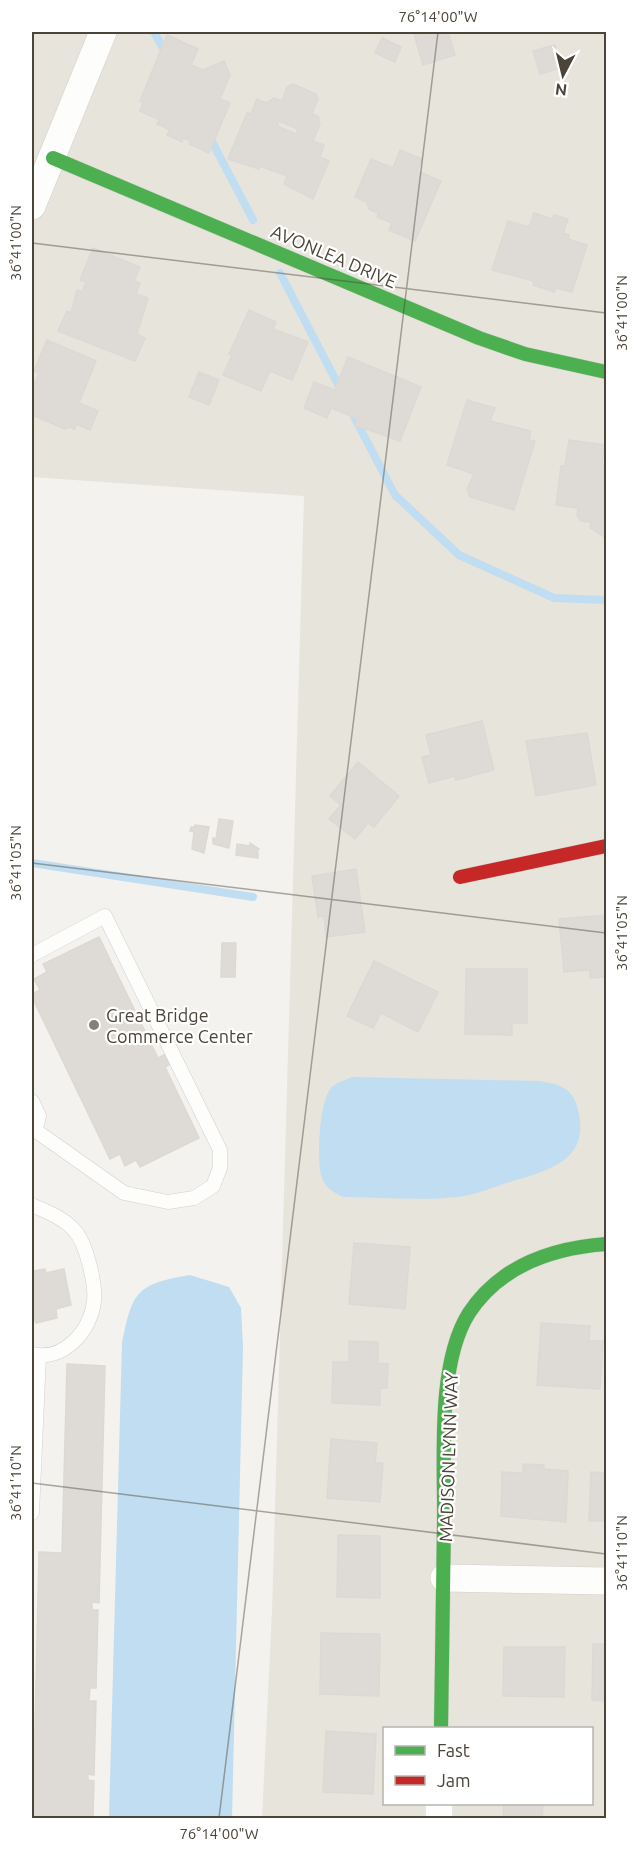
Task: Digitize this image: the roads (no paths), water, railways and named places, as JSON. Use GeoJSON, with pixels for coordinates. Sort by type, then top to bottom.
{"type":"FeatureCollection","features":[{"type":"Feature","properties":{"kind":"street"},"geometry":{"type":"LineString","coordinates":[[32,206],[103,32]]}},
{"type":"Feature","properties":{"kind":"street","name":"AVONLEA DRIVE"},"geometry":{"type":"LineString","coordinates":[[53,158],[479,338],[525,354],[606,372]]}},
{"type":"Feature","properties":{"kind":"street"},"geometry":{"type":"LineString","coordinates":[[460,877],[606,846]]}},
{"type":"Feature","properties":{"kind":"street","name":"MADISON LYNN WAY"},"geometry":{"type":"LineString","coordinates":[[441,1727],[446,1400],[451,1360],[458,1335],[471,1311],[487,1291],[526,1261],[551,1251],[578,1245],[606,1244]]}},
{"type":"Feature","properties":{"kind":"street"},"geometry":{"type":"LineString","coordinates":[[444,1578],[606,1581]]}},
{"type":"Feature","properties":{"kind":"lane"},"geometry":{"type":"LineString","coordinates":[[32,956],[105,916],[220,1150],[220,1168],[213,1186],[194,1198],[168,1202],[148,1200],[124,1193],[34,1128],[39,1116],[32,1101]]}},
{"type":"Feature","properties":{"kind":"lane"},"geometry":{"type":"LineString","coordinates":[[32,1205],[61,1219],[75,1230],[82,1241],[94,1299],[91,1316],[70,1345],[58,1353],[35,1355],[32,1513]]}},
{"type":"Feature","properties":{"kind":"water"},"geometry":{"type":"Polygon","coordinates":[[[352,1077],[539,1081],[553,1084],[569,1092],[576,1103],[580,1127],[578,1141],[563,1161],[552,1167],[471,1195],[429,1199],[343,1197],[329,1189],[322,1179],[319,1156],[320,1130],[324,1105],[331,1088],[352,1077]]]}},
{"type":"Feature","properties":{"kind":"water"},"geometry":{"type":"Polygon","coordinates":[[[190,1275],[229,1287],[241,1308],[243,1347],[232,1818],[109,1818],[122,1343],[129,1312],[140,1293],[158,1282],[190,1275]]]}},
{"type":"Feature","properties":{"kind":"waterway"},"geometry":{"type":"LineString","coordinates":[[154,32],[167,55]]}},
{"type":"Feature","properties":{"kind":"waterway"},"geometry":{"type":"LineString","coordinates":[[209,136],[253,220]]}},
{"type":"Feature","properties":{"kind":"waterway"},"geometry":{"type":"LineString","coordinates":[[280,273],[342,392]]}},
{"type":"Feature","properties":{"kind":"waterway"},"geometry":{"type":"LineString","coordinates":[[350,409],[395,495],[459,555],[554,598],[606,600]]}},
{"type":"Feature","properties":{"kind":"waterway"},"geometry":{"type":"LineString","coordinates":[[32,863],[253,897]]}},
{"type":"Feature","properties":{"kind":"place","name":"Great Bridge Commerce Center"},"geometry":{"type":"Point","coordinates":[94,1025]}}]}
